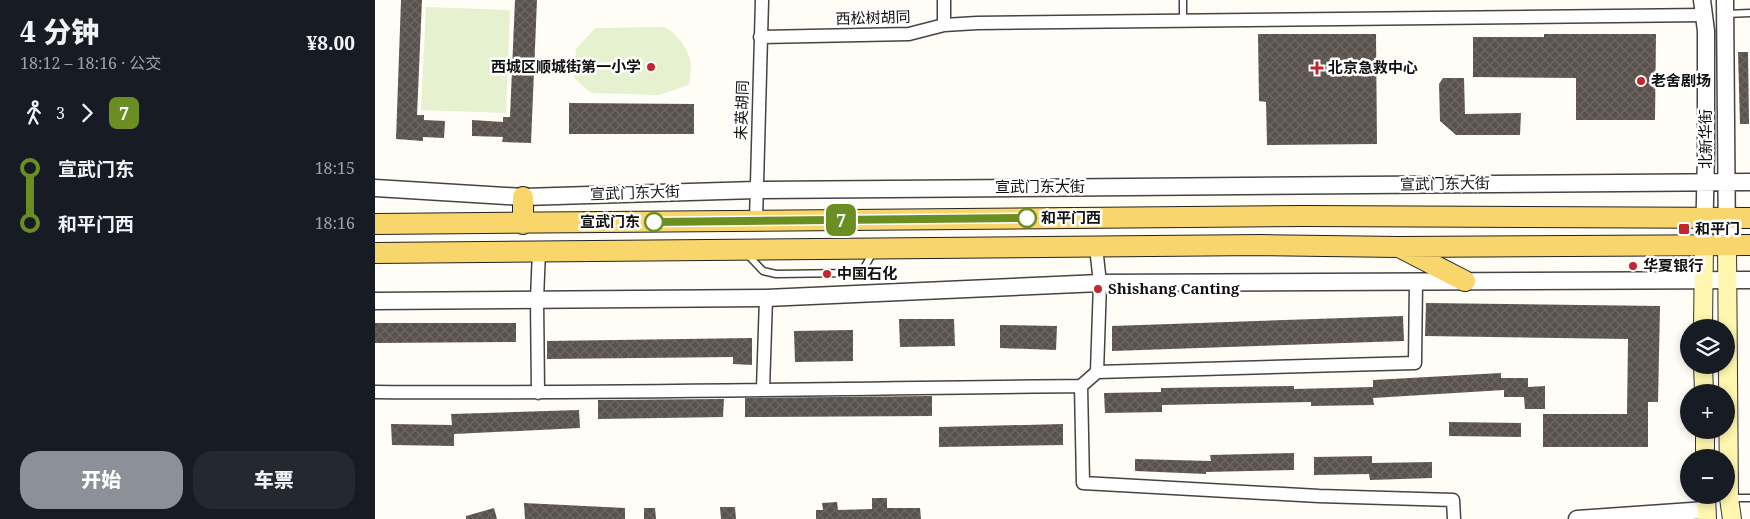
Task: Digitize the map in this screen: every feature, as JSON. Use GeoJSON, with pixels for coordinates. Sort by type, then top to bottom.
{"type":"FeatureCollection","features":[{"type":"Feature","properties":{"kind":"main road"},"geometry":{"type":"LineString","coordinates":[[523,197],[523,224]]}},
{"type":"Feature","properties":{"kind":"main road","name":"宣武门东大街"},"geometry":{"type":"LineString","coordinates":[[375,224],[1294,216],[1750,218]]}},
{"type":"Feature","properties":{"kind":"main road"},"geometry":{"type":"LineString","coordinates":[[375,252],[1261,245],[1399,247],[1750,245]]}},
{"type":"Feature","properties":{"kind":"main road"},"geometry":{"type":"LineString","coordinates":[[1703,319],[1704,245]]}},
{"type":"Feature","properties":{"kind":"main road"},"geometry":{"type":"LineString","coordinates":[[1727,245],[1729,449]]}},
{"type":"Feature","properties":{"kind":"main road"},"geometry":{"type":"LineString","coordinates":[[1399,247],[1465,281]]}},
{"type":"Feature","properties":{"kind":"main road"},"geometry":{"type":"LineString","coordinates":[[1730,504],[1732,519]]}},
{"type":"Feature","properties":{"kind":"street","name":"未英胡同"},"geometry":{"type":"LineString","coordinates":[[757,220],[756,190],[761,0]]}},
{"type":"Feature","properties":{"kind":"street"},"geometry":{"type":"LineString","coordinates":[[944,25],[945,0]]}},
{"type":"Feature","properties":{"kind":"street","name":"西松树胡同"},"geometry":{"type":"LineString","coordinates":[[761,36],[909,34],[944,25],[977,23],[1183,20],[1703,7]]}},
{"type":"Feature","properties":{"kind":"street","name":"北新华街"},"geometry":{"type":"LineString","coordinates":[[1703,7],[1706,31],[1704,245]]}},
{"type":"Feature","properties":{"kind":"street","name":"北新华街"},"geometry":{"type":"LineString","coordinates":[[1725,7],[1727,245]]}},
{"type":"Feature","properties":{"kind":"street","name":"宣武门东大街"},"geometry":{"type":"LineString","coordinates":[[375,188],[523,197],[756,190],[1750,182]]}},
{"type":"Feature","properties":{"kind":"street"},"geometry":{"type":"LineString","coordinates":[[1096,247],[1099,283],[1097,372]]}},
{"type":"Feature","properties":{"kind":"street"},"geometry":{"type":"LineString","coordinates":[[538,393],[537,299],[539,250]]}},
{"type":"Feature","properties":{"kind":"street"},"geometry":{"type":"LineString","coordinates":[[375,301],[766,298],[1099,283],[1750,280]]}},
{"type":"Feature","properties":{"kind":"street"},"geometry":{"type":"LineString","coordinates":[[375,392],[538,393],[1081,386],[1097,372],[1415,364],[1416,281]]}},
{"type":"Feature","properties":{"kind":"street"},"geometry":{"type":"LineString","coordinates":[[763,389],[766,298]]}},
{"type":"Feature","properties":{"kind":"street"},"geometry":{"type":"LineString","coordinates":[[1081,386],[1083,483],[1319,496],[1453,500],[1454,519]]}},
{"type":"Feature","properties":{"kind":"street"},"geometry":{"type":"LineString","coordinates":[[1577,519],[1706,508]]}},
{"type":"Feature","properties":{"kind":"lane"},"geometry":{"type":"LineString","coordinates":[[1183,0],[1183,20]]}},
{"type":"Feature","properties":{"kind":"lane"},"geometry":{"type":"LineString","coordinates":[[1725,7],[1750,14]]}},
{"type":"Feature","properties":{"kind":"lane"},"geometry":{"type":"LineString","coordinates":[[1735,498],[1750,498]]}},
{"type":"Feature","properties":{"kind":"green space"},"geometry":{"type":"Polygon","coordinates":[[[426,7],[510,10],[506,113],[421,110],[426,7]]]}},
{"type":"Feature","properties":{"kind":"green space"},"geometry":{"type":"Polygon","coordinates":[[[663,27],[677,36],[688,53],[691,64],[689,85],[659,95],[591,93],[574,78],[576,49],[595,28],[663,27]]]}},
{"type":"Feature","properties":{"kind":"building"},"geometry":{"type":"Polygon","coordinates":[[[401,0],[422,0],[417,115],[424,115],[424,120],[445,121],[444,138],[423,137],[423,141],[396,139],[401,0]]]}},
{"type":"Feature","properties":{"kind":"building"},"geometry":{"type":"Polygon","coordinates":[[[515,0],[537,0],[531,143],[502,142],[503,137],[472,136],[472,120],[503,122],[503,117],[510,117],[515,0]]]}},
{"type":"Feature","properties":{"kind":"building","name":"北京急救中心"},"geometry":{"type":"Polygon","coordinates":[[[1258,34],[1376,34],[1377,144],[1267,145],[1266,102],[1259,101],[1258,34]]]}},
{"type":"Feature","properties":{"kind":"building"},"geometry":{"type":"Polygon","coordinates":[[[1544,34],[1656,34],[1655,120],[1576,120],[1576,78],[1473,77],[1473,37],[1544,37],[1544,34]]]}},
{"type":"Feature","properties":{"kind":"building"},"geometry":{"type":"Polygon","coordinates":[[[1738,52],[1748,52],[1749,124],[1740,124],[1738,52]]]}},
{"type":"Feature","properties":{"kind":"building"},"geometry":{"type":"Polygon","coordinates":[[[1443,78],[1464,78],[1465,114],[1521,113],[1520,135],[1456,135],[1440,121],[1439,84],[1443,78]]]}},
{"type":"Feature","properties":{"kind":"building"},"geometry":{"type":"Polygon","coordinates":[[[569,103],[694,104],[694,134],[569,134],[569,103]]]}},
{"type":"Feature","properties":{"kind":"building"},"geometry":{"type":"Polygon","coordinates":[[[1426,303],[1660,306],[1658,402],[1648,402],[1648,447],[1543,447],[1543,414],[1627,414],[1628,339],[1425,336],[1426,303]]]}},
{"type":"Feature","properties":{"kind":"building"},"geometry":{"type":"Polygon","coordinates":[[[1403,316],[1404,341],[1112,351],[1112,326],[1403,316]]]}},
{"type":"Feature","properties":{"kind":"building"},"geometry":{"type":"Polygon","coordinates":[[[899,319],[954,319],[955,346],[900,347],[899,319]]]}},
{"type":"Feature","properties":{"kind":"building"},"geometry":{"type":"Polygon","coordinates":[[[375,323],[516,323],[516,342],[375,343],[375,323]]]}},
{"type":"Feature","properties":{"kind":"building"},"geometry":{"type":"Polygon","coordinates":[[[1000,325],[1057,326],[1056,350],[1000,348],[1000,325]]]}},
{"type":"Feature","properties":{"kind":"building"},"geometry":{"type":"Polygon","coordinates":[[[853,330],[853,361],[795,362],[794,331],[853,330]]]}},
{"type":"Feature","properties":{"kind":"building"},"geometry":{"type":"Polygon","coordinates":[[[752,338],[752,365],[733,364],[733,357],[547,359],[547,341],[752,338]]]}},
{"type":"Feature","properties":{"kind":"building"},"geometry":{"type":"Polygon","coordinates":[[[1501,373],[1501,378],[1528,378],[1528,387],[1545,386],[1545,409],[1525,409],[1524,397],[1504,397],[1504,390],[1373,398],[1374,405],[1311,406],[1311,402],[1162,405],[1162,412],[1105,413],[1104,393],[1161,392],[1161,388],[1294,386],[1294,389],[1373,387],[1373,380],[1501,373]]]}},
{"type":"Feature","properties":{"kind":"building"},"geometry":{"type":"Polygon","coordinates":[[[932,396],[932,416],[745,417],[745,398],[932,396]]]}},
{"type":"Feature","properties":{"kind":"building"},"geometry":{"type":"Polygon","coordinates":[[[724,399],[723,417],[598,419],[598,400],[724,399]]]}},
{"type":"Feature","properties":{"kind":"building"},"geometry":{"type":"Polygon","coordinates":[[[579,410],[580,428],[454,434],[454,446],[392,445],[391,424],[452,425],[451,414],[579,410]]]}},
{"type":"Feature","properties":{"kind":"building"},"geometry":{"type":"Polygon","coordinates":[[[1449,422],[1521,423],[1521,437],[1449,436],[1449,422]]]}},
{"type":"Feature","properties":{"kind":"building"},"geometry":{"type":"Polygon","coordinates":[[[1063,424],[1063,445],[939,447],[939,427],[1063,424]]]}},
{"type":"Feature","properties":{"kind":"building"},"geometry":{"type":"Polygon","coordinates":[[[1294,453],[1294,470],[1206,472],[1206,474],[1135,471],[1135,459],[1211,461],[1210,455],[1294,453]]]}},
{"type":"Feature","properties":{"kind":"building"},"geometry":{"type":"Polygon","coordinates":[[[1372,456],[1372,463],[1432,462],[1432,478],[1370,480],[1369,474],[1314,475],[1314,457],[1372,456]]]}},
{"type":"Feature","properties":{"kind":"building"},"geometry":{"type":"Polygon","coordinates":[[[872,498],[887,498],[887,508],[920,508],[921,519],[816,519],[816,510],[823,510],[822,503],[837,502],[838,510],[872,509],[872,498]]]}},
{"type":"Feature","properties":{"kind":"building"},"geometry":{"type":"Polygon","coordinates":[[[524,503],[625,508],[625,519],[525,519],[524,503]]]}},
{"type":"Feature","properties":{"kind":"building"},"geometry":{"type":"Polygon","coordinates":[[[720,507],[735,507],[736,519],[721,519],[720,507]]]}},
{"type":"Feature","properties":{"kind":"building"},"geometry":{"type":"Polygon","coordinates":[[[494,508],[497,519],[466,519],[466,516],[494,508]]]}},
{"type":"Feature","properties":{"kind":"building"},"geometry":{"type":"Polygon","coordinates":[[[644,508],[655,508],[656,519],[644,519],[644,508]]]}},
{"type":"Feature","properties":{"kind":"bus line","name":"7"},"geometry":{"type":"LineString","coordinates":[[654,222],[1027,218]]}},
{"type":"Feature","properties":{"kind":"place","name":"西城区顺城街第一小学"},"geometry":{"type":"Point","coordinates":[651,67]}},
{"type":"Feature","properties":{"kind":"place","name":"北京急救中心"},"geometry":{"type":"Point","coordinates":[1317,68]}},
{"type":"Feature","properties":{"kind":"place","name":"老舍剧场"},"geometry":{"type":"Point","coordinates":[1641,81]}},
{"type":"Feature","properties":{"kind":"place","name":"和平门西"},"geometry":{"type":"Point","coordinates":[1027,218]}},
{"type":"Feature","properties":{"kind":"place","name":"宣武门东"},"geometry":{"type":"Point","coordinates":[654,222]}},
{"type":"Feature","properties":{"kind":"place","name":"和平门"},"geometry":{"type":"Point","coordinates":[1684,229]}},
{"type":"Feature","properties":{"kind":"place","name":"华夏银行"},"geometry":{"type":"Point","coordinates":[1633,266]}},
{"type":"Feature","properties":{"kind":"place","name":"中国石化"},"geometry":{"type":"Point","coordinates":[827,274]}},
{"type":"Feature","properties":{"kind":"place","name":"Shishang Canting"},"geometry":{"type":"Point","coordinates":[1098,289]}}]}
